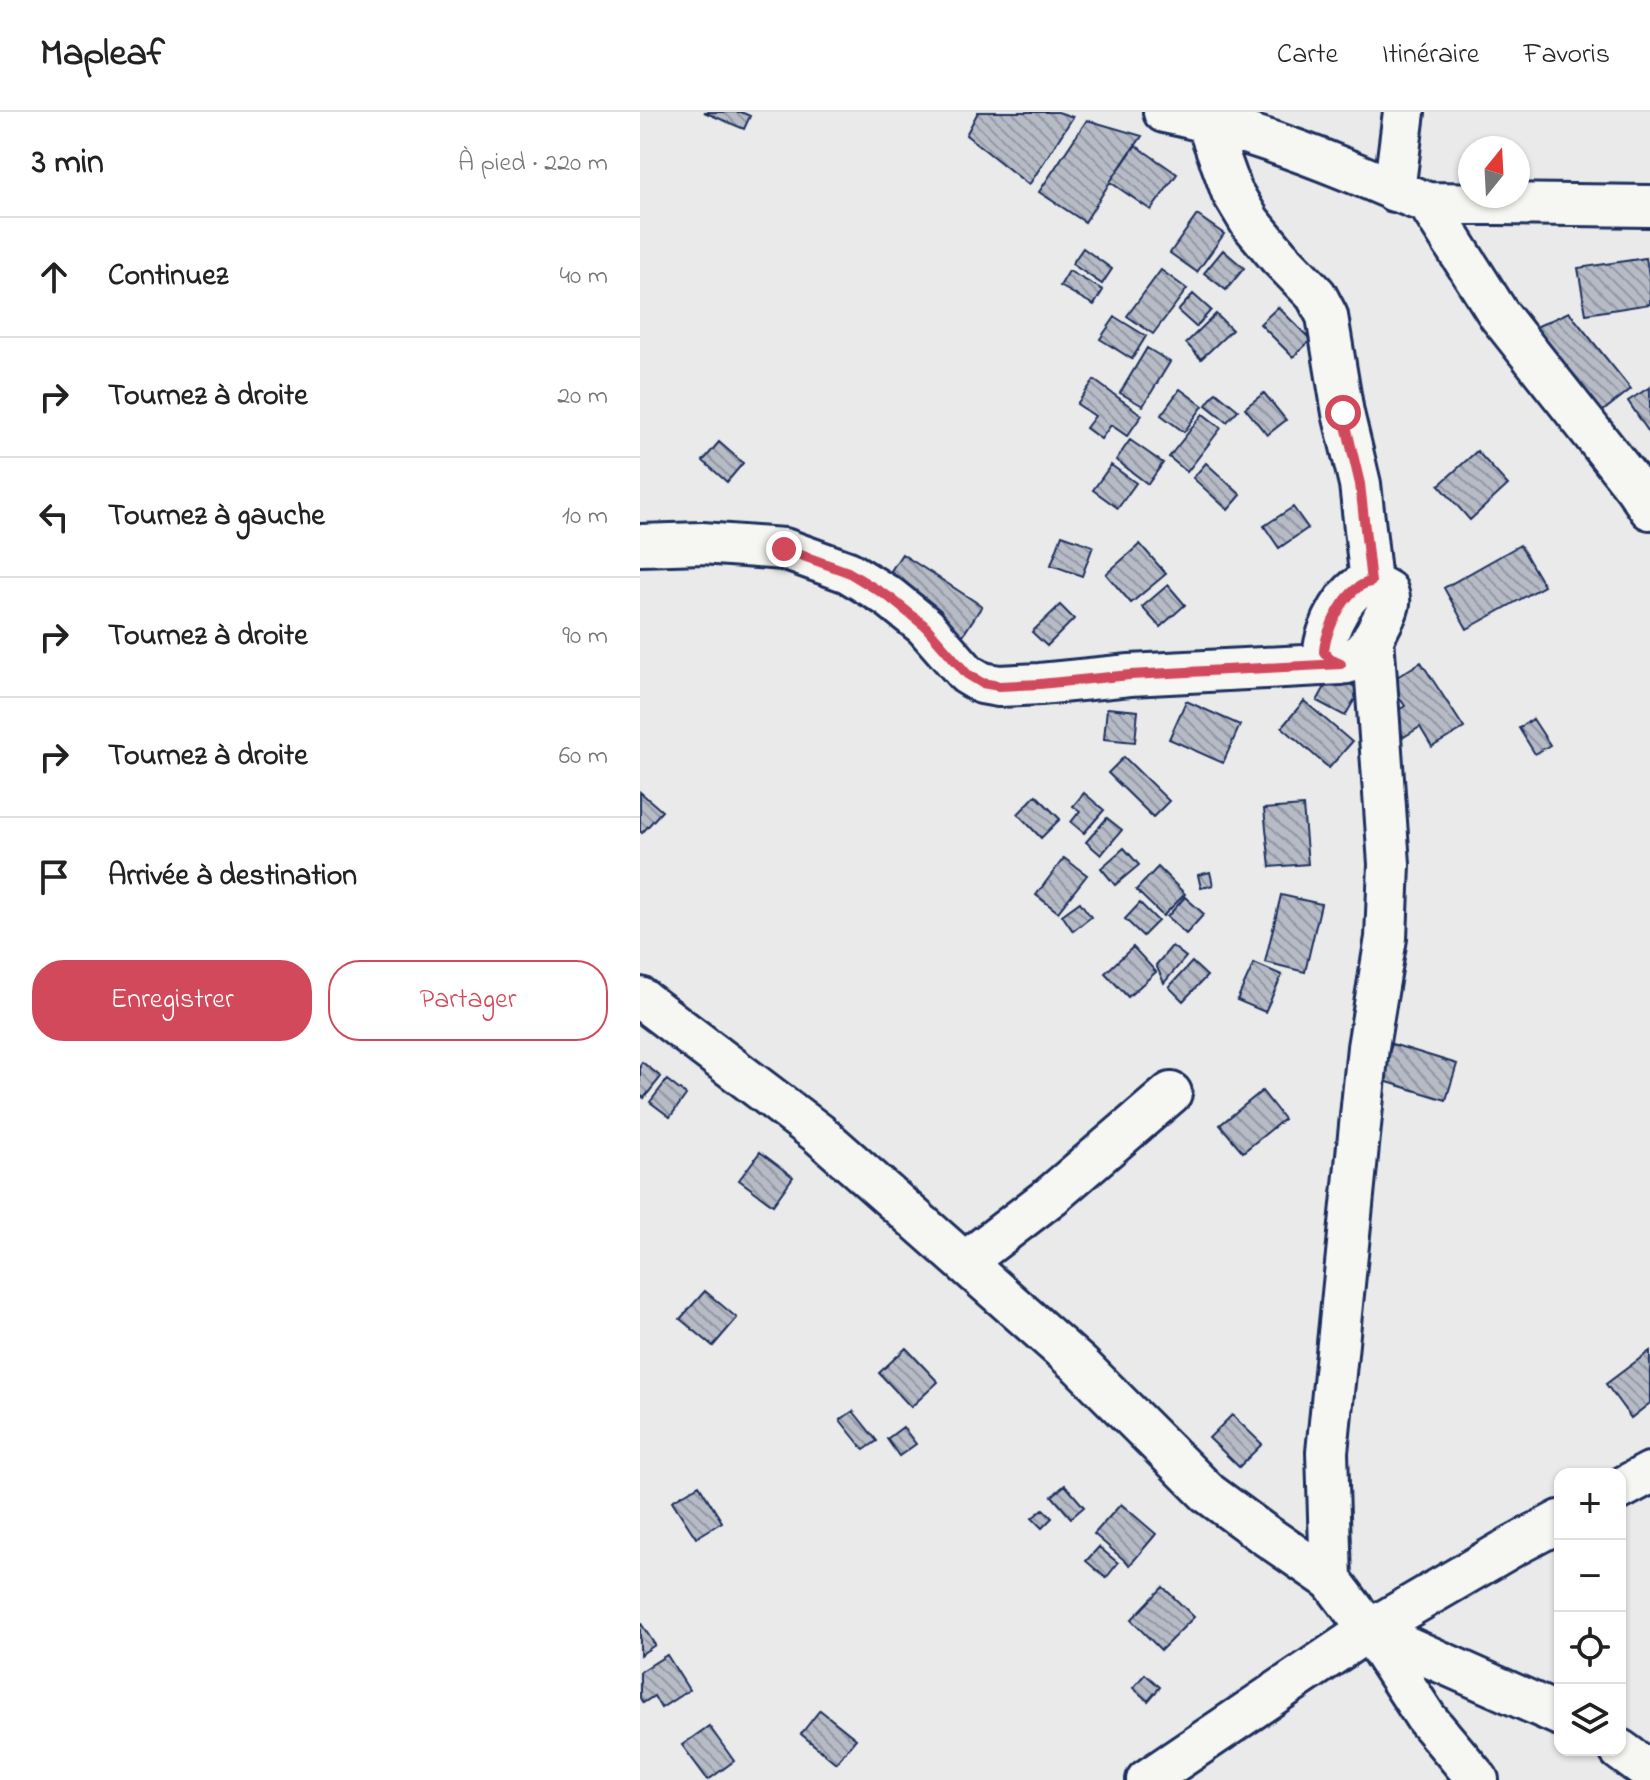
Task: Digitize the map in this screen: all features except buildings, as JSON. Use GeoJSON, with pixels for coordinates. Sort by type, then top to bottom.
{"type":"FeatureCollection","features":[{"type":"Feature","properties":{"kind":"street"},"geometry":{"type":"LineString","coordinates":[[1164,112],[1200,116],[1351,171],[1411,197],[1650,206]]}},
{"type":"Feature","properties":{"kind":"street"},"geometry":{"type":"LineString","coordinates":[[1404,112],[1411,197],[1650,509]]}},
{"type":"Feature","properties":{"kind":"street"},"geometry":{"type":"LineString","coordinates":[[1200,116],[1232,192],[1250,222],[1316,295],[1327,316],[1343,413],[1360,484],[1371,582]]}},
{"type":"Feature","properties":{"kind":"street"},"geometry":{"type":"LineString","coordinates":[[640,545],[702,543],[784,549],[848,572],[889,597],[925,626],[967,674],[982,683],[999,686],[1130,675],[1341,664],[1352,662],[1363,653],[1373,637],[1390,600],[1387,591],[1371,582],[1363,583],[1354,591],[1340,607],[1329,629],[1324,652],[1341,664]]}},
{"type":"Feature","properties":{"kind":"street"},"geometry":{"type":"LineString","coordinates":[[1331,1580],[1327,1452],[1368,1047],[1386,938],[1389,864],[1373,637]]}},
{"type":"Feature","properties":{"kind":"street"},"geometry":{"type":"LineString","coordinates":[[640,998],[818,1133],[1080,1365],[1208,1493],[1331,1580],[1369,1630],[1426,1718],[1478,1780]]}},
{"type":"Feature","properties":{"kind":"street"},"geometry":{"type":"LineString","coordinates":[[965,1262],[1051,1196],[1171,1093]]}},
{"type":"Feature","properties":{"kind":"street"},"geometry":{"type":"LineString","coordinates":[[1626,1486],[1650,1473]]}},
{"type":"Feature","properties":{"kind":"street"},"geometry":{"type":"LineString","coordinates":[[1147,1780],[1369,1630],[1554,1524]]}},
{"type":"Feature","properties":{"kind":"street"},"geometry":{"type":"LineString","coordinates":[[1369,1630],[1554,1712]]}},
{"type":"Feature","properties":{"kind":"street"},"geometry":{"type":"LineString","coordinates":[[1626,1754],[1650,1772]]}},
{"type":"Feature","properties":{"kind":"route"},"geometry":{"type":"LineString","coordinates":[[784,549],[848,572],[889,597],[925,626],[967,674],[982,683],[999,686],[1040,684],[1189,671],[1341,664],[1324,652],[1329,629],[1340,607],[1354,591],[1363,583],[1371,582],[1360,484],[1343,413]]}}]}
